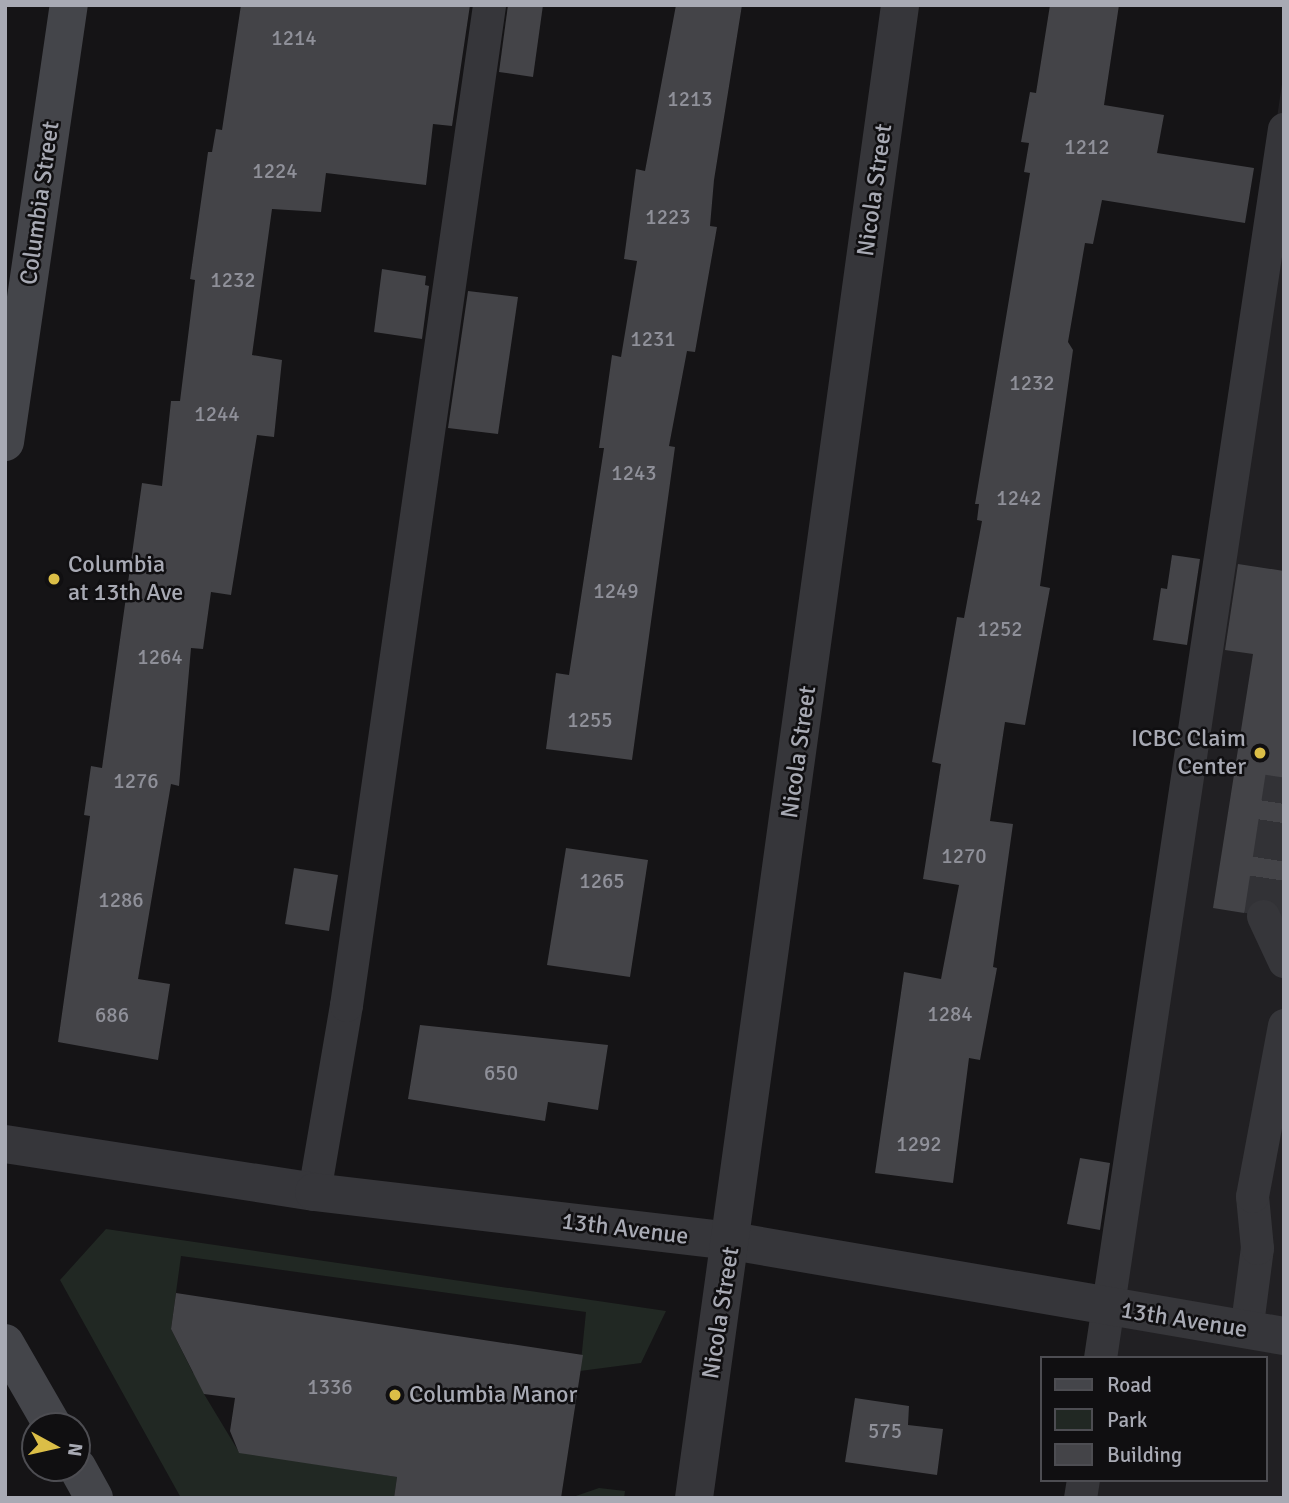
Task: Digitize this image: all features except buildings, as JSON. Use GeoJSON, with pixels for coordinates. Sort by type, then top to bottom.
{"type":"FeatureCollection","features":[{"type":"Feature","properties":{"kind":"main road","name":"Columbia Street"},"geometry":{"type":"LineString","coordinates":[[5,442],[69,5]]}},
{"type":"Feature","properties":{"kind":"main road"},"geometry":{"type":"LineString","coordinates":[[5,1343],[45,1412]]}},
{"type":"Feature","properties":{"kind":"main road"},"geometry":{"type":"LineString","coordinates":[[85,1482],[94,1498]]}},
{"type":"Feature","properties":{"kind":"street","name":"Nicola Street"},"geometry":{"type":"LineString","coordinates":[[694,1498],[732,1241],[900,5]]}},
{"type":"Feature","properties":{"kind":"street","name":"13th Avenue"},"geometry":{"type":"LineString","coordinates":[[5,1144],[314,1192],[732,1241],[1108,1308],[1284,1336]]}},
{"type":"Feature","properties":{"kind":"lane"},"geometry":{"type":"LineString","coordinates":[[314,1192],[346,1005],[489,5]]}},
{"type":"Feature","properties":{"kind":"lane"},"geometry":{"type":"LineString","coordinates":[[1100,1356],[1284,129]]}},
{"type":"Feature","properties":{"kind":"lane"},"geometry":{"type":"LineString","coordinates":[[1263,916],[1284,961]]}},
{"type":"Feature","properties":{"kind":"lane"},"geometry":{"type":"LineString","coordinates":[[1246,1331],[1257,1248],[1252,1196],[1284,1025]]}},
{"type":"Feature","properties":{"kind":"shaded area"},"geometry":{"type":"Polygon","coordinates":[[[1284,70],[1284,1498],[1066,1498],[1069,1482],[1268,1482],[1268,1356],[1090,1356],[1112,1250],[1284,70]]]}},
{"type":"Feature","properties":{"kind":"green space"},"geometry":{"type":"Polygon","coordinates":[[[106,1229],[666,1311],[641,1363],[580,1371],[586,1312],[181,1256],[171,1329],[193,1373],[208,1375],[204,1394],[239,1452],[397,1477],[394,1498],[181,1498],[60,1280],[106,1229]]]}},
{"type":"Feature","properties":{"kind":"green space"},"geometry":{"type":"Polygon","coordinates":[[[599,1488],[625,1491],[624,1498],[570,1498],[599,1488]]]}},
{"type":"Feature","properties":{"kind":"tunnel"},"geometry":{"type":"LineString","coordinates":[[1263,916],[1284,778]]}},
{"type":"Feature","properties":{"kind":"place","name":"Columbia at 13th Ave"},"geometry":{"type":"Point","coordinates":[54,579]}},
{"type":"Feature","properties":{"kind":"place","name":"ICBC Claim Center"},"geometry":{"type":"Point","coordinates":[1260,753]}},
{"type":"Feature","properties":{"kind":"place","name":"Columbia Manor"},"geometry":{"type":"Point","coordinates":[395,1395]}}]}
